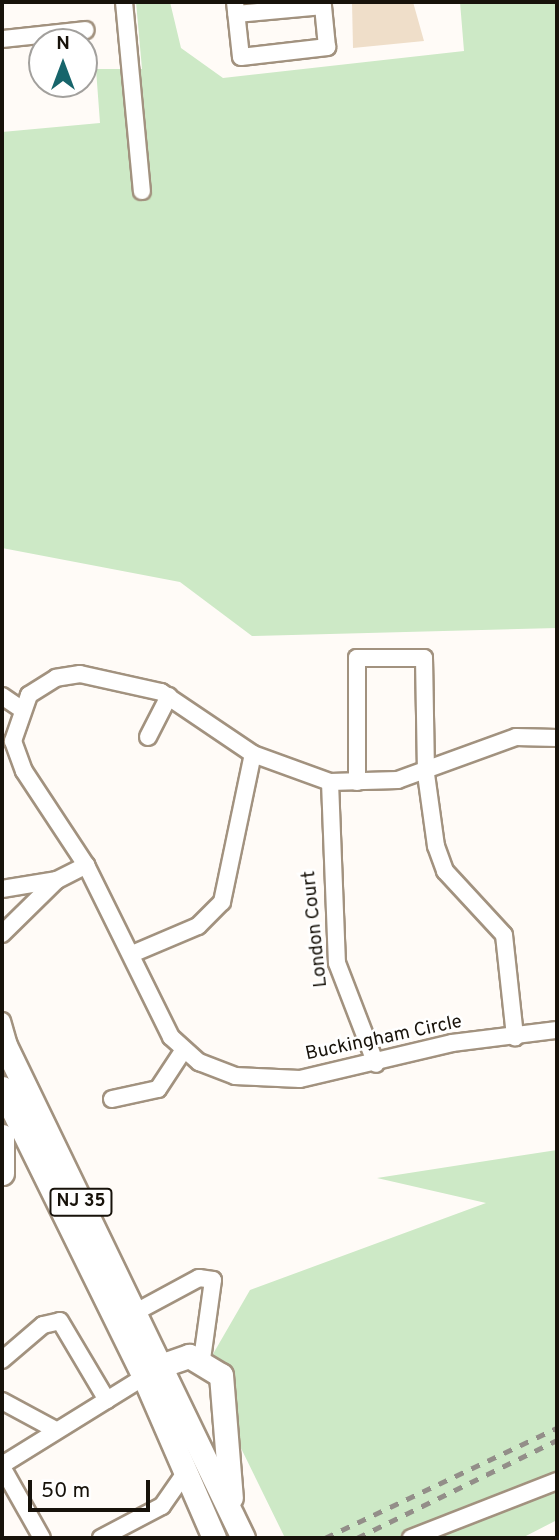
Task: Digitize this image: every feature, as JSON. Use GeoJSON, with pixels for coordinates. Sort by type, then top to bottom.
{"type":"FeatureCollection","features":[{"type":"Feature","properties":{"kind":"highway","name":"NJ 35"},"geometry":{"type":"LineString","coordinates":[[2,1039],[134,1313],[186,1473],[214,1538]]}},
{"type":"Feature","properties":{"kind":"highway","name":"NJ 35"},"geometry":{"type":"LineString","coordinates":[[2,1088],[152,1373],[241,1535]]}},
{"type":"Feature","properties":{"kind":"highway"},"geometry":{"type":"LineString","coordinates":[[2,1136],[2,1173]]}},
{"type":"Feature","properties":{"kind":"highway"},"geometry":{"type":"LineString","coordinates":[[152,1373],[177,1358],[202,1359],[221,1375],[224,1388],[227,1469],[241,1535]]}},
{"type":"Feature","properties":{"kind":"street"},"geometry":{"type":"LineString","coordinates":[[124,2],[142,191]]}},
{"type":"Feature","properties":{"kind":"street"},"geometry":{"type":"LineString","coordinates":[[323,6],[327,47],[241,57],[236,8],[323,6]]}},
{"type":"Feature","properties":{"kind":"street"},"geometry":{"type":"LineString","coordinates":[[2,39],[28,36]]}},
{"type":"Feature","properties":{"kind":"street"},"geometry":{"type":"LineString","coordinates":[[357,782],[357,658],[424,659],[426,774],[442,864],[504,935],[515,1037]]}},
{"type":"Feature","properties":{"kind":"street"},"geometry":{"type":"LineString","coordinates":[[112,1100],[158,1089],[183,1051],[86,865],[16,755],[20,708],[40,686],[67,675],[115,677],[169,696],[253,754],[330,782],[357,782],[426,774],[516,737],[557,738]]}},
{"type":"Feature","properties":{"kind":"street"},"geometry":{"type":"LineString","coordinates":[[2,696],[20,708]]}},
{"type":"Feature","properties":{"kind":"street"},"geometry":{"type":"LineString","coordinates":[[148,737],[169,696]]}},
{"type":"Feature","properties":{"kind":"street"},"geometry":{"type":"LineString","coordinates":[[132,954],[198,926],[222,902],[244,774],[253,754]]}},
{"type":"Feature","properties":{"kind":"street","name":"London Court"},"geometry":{"type":"LineString","coordinates":[[330,782],[337,963],[376,1064]]}},
{"type":"Feature","properties":{"kind":"street"},"geometry":{"type":"LineString","coordinates":[[2,934],[57,880],[86,865]]}},
{"type":"Feature","properties":{"kind":"street"},"geometry":{"type":"LineString","coordinates":[[2,889],[57,880]]}},
{"type":"Feature","properties":{"kind":"street"},"geometry":{"type":"LineString","coordinates":[[2,1021],[16,1068]]}},
{"type":"Feature","properties":{"kind":"street","name":"Buckingham Circle"},"geometry":{"type":"LineString","coordinates":[[183,1051],[219,1072],[265,1079],[321,1077],[452,1044],[557,1030]]}},
{"type":"Feature","properties":{"kind":"street"},"geometry":{"type":"LineString","coordinates":[[134,1313],[199,1278],[213,1280],[202,1359]]}},
{"type":"Feature","properties":{"kind":"street"},"geometry":{"type":"LineString","coordinates":[[2,1360],[43,1325],[60,1321],[107,1400]]}},
{"type":"Feature","properties":{"kind":"street"},"geometry":{"type":"LineString","coordinates":[[42,1538],[2,1466],[54,1430],[152,1373]]}},
{"type":"Feature","properties":{"kind":"street"},"geometry":{"type":"LineString","coordinates":[[2,1401],[54,1430]]}},
{"type":"Feature","properties":{"kind":"street"},"geometry":{"type":"LineString","coordinates":[[101,1538],[151,1514],[186,1473]]}},
{"type":"Feature","properties":{"kind":"street"},"geometry":{"type":"LineString","coordinates":[[411,1538],[557,1480]]}},
{"type":"Feature","properties":{"kind":"green space"},"geometry":{"type":"Polygon","coordinates":[[[136,2],[170,2],[181,48],[223,78],[464,51],[460,2],[557,2],[557,628],[252,636],[180,582],[2,548],[2,132],[100,123],[98,69],[142,69],[136,2]]]}},
{"type":"Feature","properties":{"kind":"green space"},"geometry":{"type":"Polygon","coordinates":[[[557,1150],[557,1520],[522,1538],[285,1538],[209,1383],[213,1354],[250,1290],[486,1203],[377,1178],[557,1150]]]}},
{"type":"Feature","properties":{"kind":"building"},"geometry":{"type":"Polygon","coordinates":[[[352,2],[413,2],[424,41],[353,48],[352,2]]]}},
{"type":"Feature","properties":{"kind":"railway"},"geometry":{"type":"LineString","coordinates":[[325,1538],[557,1428]]}},
{"type":"Feature","properties":{"kind":"railway"},"geometry":{"type":"LineString","coordinates":[[357,1538],[557,1440]]}}]}
